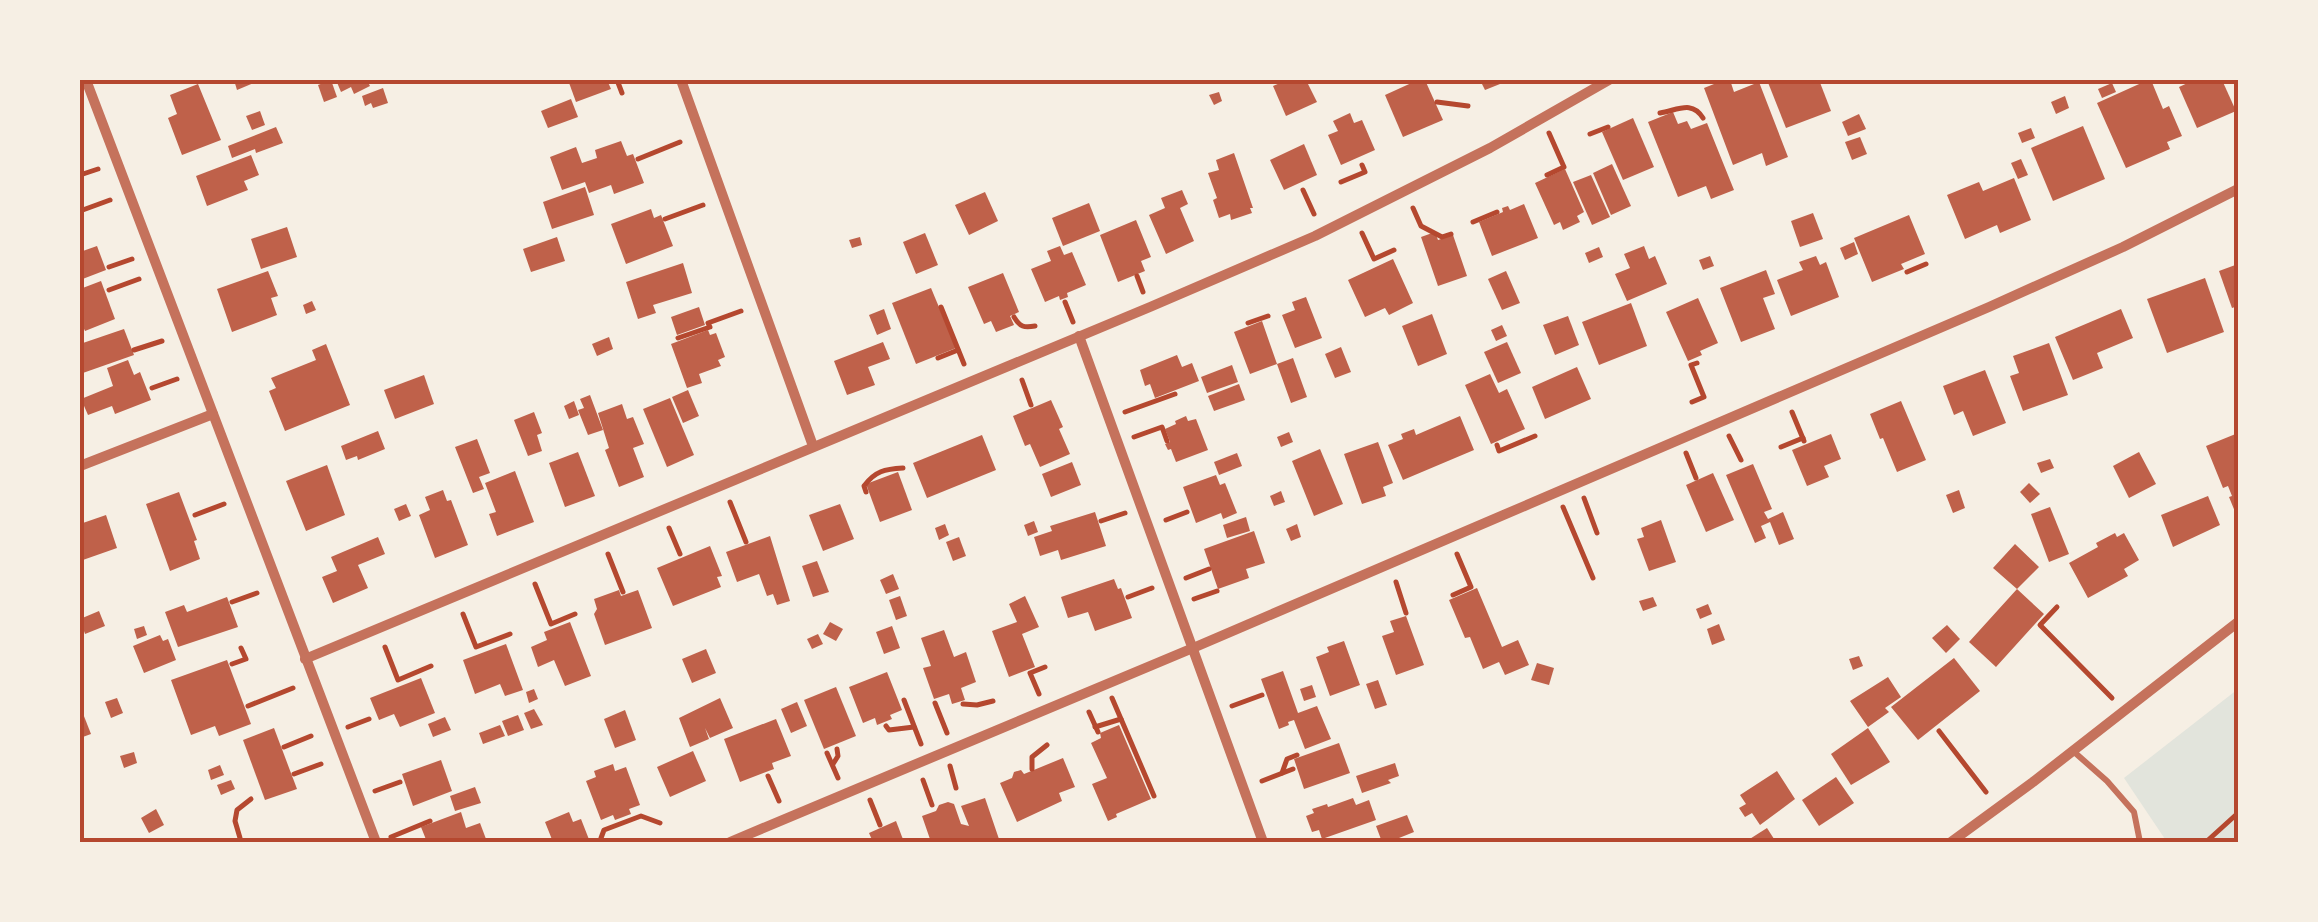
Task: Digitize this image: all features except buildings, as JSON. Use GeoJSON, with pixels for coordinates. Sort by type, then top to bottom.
{"type":"FeatureCollection","features":[{"type":"Feature","properties":{"kind":"street"},"geometry":{"type":"LineString","coordinates":[[86,80],[376,842]]}},
{"type":"Feature","properties":{"kind":"street"},"geometry":{"type":"LineString","coordinates":[[682,80],[814,446]]}},
{"type":"Feature","properties":{"kind":"street"},"geometry":{"type":"LineString","coordinates":[[304,658],[1322,233],[1490,148],[1609,80]]}},
{"type":"Feature","properties":{"kind":"street"},"geometry":{"type":"LineString","coordinates":[[730,842],[2002,301],[2238,190]]}},
{"type":"Feature","properties":{"kind":"street"},"geometry":{"type":"LineString","coordinates":[[1079,336],[1263,842]]}},
{"type":"Feature","properties":{"kind":"street"},"geometry":{"type":"LineString","coordinates":[[80,466],[213,414]]}},
{"type":"Feature","properties":{"kind":"street"},"geometry":{"type":"LineString","coordinates":[[1951,842],[2238,622]]}},
{"type":"Feature","properties":{"kind":"lane"},"geometry":{"type":"LineString","coordinates":[[2074,751],[2134,812],[2140,842]]}},
{"type":"Feature","properties":{"kind":"path"},"geometry":{"type":"LineString","coordinates":[[617,80],[622,93]]}},
{"type":"Feature","properties":{"kind":"path"},"geometry":{"type":"LineString","coordinates":[[1438,102],[1468,106]]}},
{"type":"Feature","properties":{"kind":"path"},"geometry":{"type":"LineString","coordinates":[[1660,112],[1692,106],[1703,118]]}},
{"type":"Feature","properties":{"kind":"path"},"geometry":{"type":"LineString","coordinates":[[1590,134],[1608,127]]}},
{"type":"Feature","properties":{"kind":"path"},"geometry":{"type":"LineString","coordinates":[[1547,174],[1564,167],[1549,133]]}},
{"type":"Feature","properties":{"kind":"path"},"geometry":{"type":"LineString","coordinates":[[638,159],[680,142]]}},
{"type":"Feature","properties":{"kind":"path"},"geometry":{"type":"LineString","coordinates":[[1341,182],[1365,172],[1362,164]]}},
{"type":"Feature","properties":{"kind":"path"},"geometry":{"type":"LineString","coordinates":[[80,175],[98,169]]}},
{"type":"Feature","properties":{"kind":"path"},"geometry":{"type":"LineString","coordinates":[[1303,190],[1322,233]]}},
{"type":"Feature","properties":{"kind":"path"},"geometry":{"type":"LineString","coordinates":[[80,211],[110,200]]}},
{"type":"Feature","properties":{"kind":"path"},"geometry":{"type":"LineString","coordinates":[[664,218],[703,204]]}},
{"type":"Feature","properties":{"kind":"path"},"geometry":{"type":"LineString","coordinates":[[1413,208],[1421,226],[1442,237],[1451,234]]}},
{"type":"Feature","properties":{"kind":"path"},"geometry":{"type":"LineString","coordinates":[[1472,222],[1497,212]]}},
{"type":"Feature","properties":{"kind":"path"},"geometry":{"type":"LineString","coordinates":[[1362,234],[1374,260],[1394,250]]}},
{"type":"Feature","properties":{"kind":"path"},"geometry":{"type":"LineString","coordinates":[[108,267],[132,259]]}},
{"type":"Feature","properties":{"kind":"path"},"geometry":{"type":"LineString","coordinates":[[1907,272],[1926,264]]}},
{"type":"Feature","properties":{"kind":"path"},"geometry":{"type":"LineString","coordinates":[[109,290],[139,279]]}},
{"type":"Feature","properties":{"kind":"path"},"geometry":{"type":"LineString","coordinates":[[1065,302],[1073,323]]}},
{"type":"Feature","properties":{"kind":"path"},"geometry":{"type":"LineString","coordinates":[[941,307],[972,381]]}},
{"type":"Feature","properties":{"kind":"path"},"geometry":{"type":"LineString","coordinates":[[678,338],[741,311]]}},
{"type":"Feature","properties":{"kind":"path"},"geometry":{"type":"LineString","coordinates":[[1248,324],[1268,316]]}},
{"type":"Feature","properties":{"kind":"path"},"geometry":{"type":"LineString","coordinates":[[1014,317],[1024,328],[1035,326]]}},
{"type":"Feature","properties":{"kind":"path"},"geometry":{"type":"LineString","coordinates":[[134,350],[162,340]]}},
{"type":"Feature","properties":{"kind":"path"},"geometry":{"type":"LineString","coordinates":[[938,358],[958,350]]}},
{"type":"Feature","properties":{"kind":"path"},"geometry":{"type":"LineString","coordinates":[[1692,402],[1704,397],[1691,365],[1696,363]]}},
{"type":"Feature","properties":{"kind":"path"},"geometry":{"type":"LineString","coordinates":[[152,388],[176,379]]}},
{"type":"Feature","properties":{"kind":"path"},"geometry":{"type":"LineString","coordinates":[[1022,380],[1031,405]]}},
{"type":"Feature","properties":{"kind":"path"},"geometry":{"type":"LineString","coordinates":[[1125,412],[1175,394]]}},
{"type":"Feature","properties":{"kind":"path"},"geometry":{"type":"LineString","coordinates":[[1781,447],[1804,440],[1791,408]]}},
{"type":"Feature","properties":{"kind":"path"},"geometry":{"type":"LineString","coordinates":[[1134,437],[1162,427],[1167,442]]}},
{"type":"Feature","properties":{"kind":"path"},"geometry":{"type":"LineString","coordinates":[[1728,434],[1741,460]]}},
{"type":"Feature","properties":{"kind":"path"},"geometry":{"type":"LineString","coordinates":[[1496,445],[1499,452],[1534,436]]}},
{"type":"Feature","properties":{"kind":"path"},"geometry":{"type":"LineString","coordinates":[[1686,452],[1696,478]]}},
{"type":"Feature","properties":{"kind":"path"},"geometry":{"type":"LineString","coordinates":[[866,492],[864,486],[871,476],[882,470],[903,468]]}},
{"type":"Feature","properties":{"kind":"path"},"geometry":{"type":"LineString","coordinates":[[1583,496],[1598,533]]}},
{"type":"Feature","properties":{"kind":"path"},"geometry":{"type":"LineString","coordinates":[[730,502],[746,542]]}},
{"type":"Feature","properties":{"kind":"path"},"geometry":{"type":"LineString","coordinates":[[195,515],[224,504]]}},
{"type":"Feature","properties":{"kind":"path"},"geometry":{"type":"LineString","coordinates":[[1562,505],[1593,578]]}},
{"type":"Feature","properties":{"kind":"path"},"geometry":{"type":"LineString","coordinates":[[1165,521],[1187,512]]}},
{"type":"Feature","properties":{"kind":"path"},"geometry":{"type":"LineString","coordinates":[[1100,522],[1124,513]]}},
{"type":"Feature","properties":{"kind":"path"},"geometry":{"type":"LineString","coordinates":[[670,528],[680,554]]}},
{"type":"Feature","properties":{"kind":"path"},"geometry":{"type":"LineString","coordinates":[[1452,595],[1472,587],[1456,551]]}},
{"type":"Feature","properties":{"kind":"path"},"geometry":{"type":"LineString","coordinates":[[608,554],[623,592]]}},
{"type":"Feature","properties":{"kind":"path"},"geometry":{"type":"LineString","coordinates":[[1186,578],[1209,569]]}},
{"type":"Feature","properties":{"kind":"path"},"geometry":{"type":"LineString","coordinates":[[1394,577],[1406,613]]}},
{"type":"Feature","properties":{"kind":"path"},"geometry":{"type":"LineString","coordinates":[[535,584],[551,624],[575,614]]}},
{"type":"Feature","properties":{"kind":"path"},"geometry":{"type":"LineString","coordinates":[[1128,598],[1152,588]]}},
{"type":"Feature","properties":{"kind":"path"},"geometry":{"type":"LineString","coordinates":[[1194,599],[1217,591]]}},
{"type":"Feature","properties":{"kind":"path"},"geometry":{"type":"LineString","coordinates":[[232,602],[257,593]]}},
{"type":"Feature","properties":{"kind":"path"},"geometry":{"type":"LineString","coordinates":[[2057,607],[2040,626],[2124,710]]}},
{"type":"Feature","properties":{"kind":"path"},"geometry":{"type":"LineString","coordinates":[[464,614],[476,646],[510,634]]}},
{"type":"Feature","properties":{"kind":"path"},"geometry":{"type":"LineString","coordinates":[[385,647],[398,680],[431,666]]}},
{"type":"Feature","properties":{"kind":"path"},"geometry":{"type":"LineString","coordinates":[[232,664],[246,659],[241,648]]}},
{"type":"Feature","properties":{"kind":"path"},"geometry":{"type":"LineString","coordinates":[[1040,696],[1030,673],[1045,667]]}},
{"type":"Feature","properties":{"kind":"path"},"geometry":{"type":"LineString","coordinates":[[248,706],[293,688]]}},
{"type":"Feature","properties":{"kind":"path"},"geometry":{"type":"LineString","coordinates":[[1232,706],[1262,695]]}},
{"type":"Feature","properties":{"kind":"path"},"geometry":{"type":"LineString","coordinates":[[1112,698],[1154,796]]}},
{"type":"Feature","properties":{"kind":"path"},"geometry":{"type":"LineString","coordinates":[[904,700],[922,746]]}},
{"type":"Feature","properties":{"kind":"path"},"geometry":{"type":"LineString","coordinates":[[963,704],[992,701]]}},
{"type":"Feature","properties":{"kind":"path"},"geometry":{"type":"LineString","coordinates":[[934,703],[948,735]]}},
{"type":"Feature","properties":{"kind":"path"},"geometry":{"type":"LineString","coordinates":[[1087,708],[1097,730],[1121,719]]}},
{"type":"Feature","properties":{"kind":"path"},"geometry":{"type":"LineString","coordinates":[[347,727],[369,719]]}},
{"type":"Feature","properties":{"kind":"path"},"geometry":{"type":"LineString","coordinates":[[886,726],[888,730],[914,727]]}},
{"type":"Feature","properties":{"kind":"path"},"geometry":{"type":"LineString","coordinates":[[1939,732],[1997,808]]}},
{"type":"Feature","properties":{"kind":"path"},"geometry":{"type":"LineString","coordinates":[[284,747],[311,736]]}},
{"type":"Feature","properties":{"kind":"path"},"geometry":{"type":"LineString","coordinates":[[1032,769],[1032,757],[1047,745]]}},
{"type":"Feature","properties":{"kind":"path"},"geometry":{"type":"LineString","coordinates":[[832,765],[838,749]]}},
{"type":"Feature","properties":{"kind":"path"},"geometry":{"type":"LineString","coordinates":[[827,753],[840,780]]}},
{"type":"Feature","properties":{"kind":"path"},"geometry":{"type":"LineString","coordinates":[[1282,773],[1287,759],[1297,755]]}},
{"type":"Feature","properties":{"kind":"path"},"geometry":{"type":"LineString","coordinates":[[294,774],[321,764]]}},
{"type":"Feature","properties":{"kind":"path"},"geometry":{"type":"LineString","coordinates":[[950,766],[956,788]]}},
{"type":"Feature","properties":{"kind":"path"},"geometry":{"type":"LineString","coordinates":[[1259,782],[1292,769]]}},
{"type":"Feature","properties":{"kind":"path"},"geometry":{"type":"LineString","coordinates":[[768,776],[780,804]]}},
{"type":"Feature","properties":{"kind":"path"},"geometry":{"type":"LineString","coordinates":[[922,778],[932,805]]}},
{"type":"Feature","properties":{"kind":"path"},"geometry":{"type":"LineString","coordinates":[[372,792],[400,782]]}},
{"type":"Feature","properties":{"kind":"path"},"geometry":{"type":"LineString","coordinates":[[240,838],[235,821],[237,810],[251,799]]}},
{"type":"Feature","properties":{"kind":"path"},"geometry":{"type":"LineString","coordinates":[[870,800],[880,825]]}},
{"type":"Feature","properties":{"kind":"path"},"geometry":{"type":"LineString","coordinates":[[2206,842],[2238,813]]}},
{"type":"Feature","properties":{"kind":"path"},"geometry":{"type":"LineString","coordinates":[[602,842],[604,830],[641,816],[660,823]]}},
{"type":"Feature","properties":{"kind":"path"},"geometry":{"type":"LineString","coordinates":[[390,838],[430,821]]}},
{"type":"Feature","properties":{"kind":"shaded area"},"geometry":{"type":"Polygon","coordinates":[[[2238,689],[2238,842],[2167,842],[2124,778],[2238,689]]]}}]}
